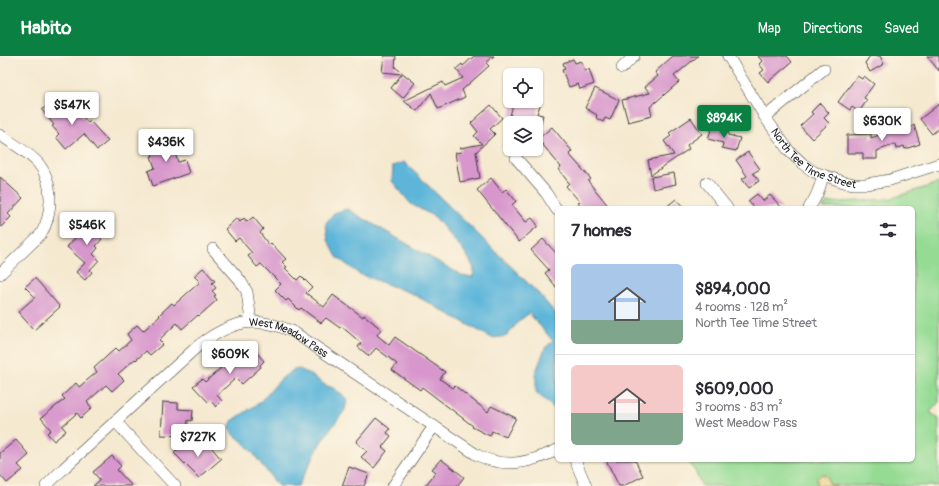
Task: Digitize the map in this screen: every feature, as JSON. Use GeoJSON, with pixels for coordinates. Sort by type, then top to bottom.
{"type":"FeatureCollection","features":[{"type":"Feature","properties":{"kind":"street"},"geometry":{"type":"LineString","coordinates":[[622,68],[634,56]]}},
{"type":"Feature","properties":{"kind":"street","name":"North Tee Time Street"},"geometry":{"type":"LineString","coordinates":[[728,56],[765,117],[788,151],[803,164],[823,175],[854,184],[866,184],[890,180],[939,164]]}},
{"type":"Feature","properties":{"kind":"street"},"geometry":{"type":"LineString","coordinates":[[765,117],[824,68]]}},
{"type":"Feature","properties":{"kind":"street"},"geometry":{"type":"LineString","coordinates":[[0,135],[38,163],[44,173],[49,188],[50,207],[46,226],[33,243],[0,274]]}},
{"type":"Feature","properties":{"kind":"street"},"geometry":{"type":"LineString","coordinates":[[516,158],[546,193],[555,207]]}},
{"type":"Feature","properties":{"kind":"street"},"geometry":{"type":"LineString","coordinates":[[810,206],[817,197],[823,175]]}},
{"type":"Feature","properties":{"kind":"street"},"geometry":{"type":"LineString","coordinates":[[707,183],[726,206]]}},
{"type":"Feature","properties":{"kind":"street"},"geometry":{"type":"LineString","coordinates":[[213,249],[240,280],[247,292],[251,321]]}},
{"type":"Feature","properties":{"kind":"street","name":"West Meadow Pass"},"geometry":{"type":"LineString","coordinates":[[46,486],[58,473],[199,345],[225,328],[251,321],[276,324],[292,331],[434,426],[488,460],[515,463],[531,460],[555,451]]}},
{"type":"Feature","properties":{"kind":"street"},"geometry":{"type":"LineString","coordinates":[[116,421],[175,486]]}},
{"type":"Feature","properties":{"kind":"street"},"geometry":{"type":"LineString","coordinates":[[393,486],[434,426]]}},
{"type":"Feature","properties":{"kind":"street"},"geometry":{"type":"LineString","coordinates":[[576,462],[586,486]]}},
{"type":"Feature","properties":{"kind":"green space"},"geometry":{"type":"Polygon","coordinates":[[[939,183],[939,402],[930,412],[939,419],[939,486],[702,486],[695,471],[688,462],[915,462],[915,206],[824,206],[826,203],[889,199],[939,183]]]}},
{"type":"Feature","properties":{"kind":"sand"},"geometry":{"type":"Polygon","coordinates":[[[822,474],[827,476],[829,484],[838,486],[817,486],[817,478],[822,474]]]}},
{"type":"Feature","properties":{"kind":"water"},"geometry":{"type":"Polygon","coordinates":[[[404,162],[538,293],[555,313],[555,409],[536,392],[536,372],[545,348],[553,341],[529,313],[517,323],[507,336],[492,338],[411,293],[359,274],[337,257],[328,240],[326,223],[334,213],[347,209],[461,275],[473,277],[474,268],[466,254],[435,217],[411,204],[392,181],[393,166],[404,162]]]}},
{"type":"Feature","properties":{"kind":"water"},"geometry":{"type":"Polygon","coordinates":[[[299,369],[308,373],[325,385],[333,388],[342,394],[347,400],[345,410],[321,442],[298,486],[278,486],[253,453],[232,433],[230,427],[232,421],[259,403],[282,378],[293,370],[299,369]]]}},
{"type":"Feature","properties":{"kind":"building"},"geometry":{"type":"Polygon","coordinates":[[[384,56],[396,56],[395,67],[415,83],[403,98],[391,88],[402,74],[382,72],[384,56]]]}},
{"type":"Feature","properties":{"kind":"building"},"geometry":{"type":"Polygon","coordinates":[[[474,56],[494,56],[486,63],[489,66],[462,90],[465,97],[438,109],[431,93],[417,111],[404,101],[443,82],[445,86],[463,78],[456,69],[462,64],[463,66],[474,56]]]}},
{"type":"Feature","properties":{"kind":"building"},"geometry":{"type":"Polygon","coordinates":[[[673,56],[698,56],[674,76],[679,82],[650,107],[652,116],[628,122],[622,100],[650,93],[645,87],[658,76],[655,72],[673,56]]]}},
{"type":"Feature","properties":{"kind":"building"},"geometry":{"type":"Polygon","coordinates":[[[758,56],[787,56],[792,62],[768,82],[760,73],[764,70],[759,64],[762,61],[758,56]]]}},
{"type":"Feature","properties":{"kind":"building"},"geometry":{"type":"Polygon","coordinates":[[[870,56],[880,56],[884,64],[870,72],[865,63],[870,56]]]}},
{"type":"Feature","properties":{"kind":"building"},"geometry":{"type":"Polygon","coordinates":[[[927,56],[939,56],[939,71],[927,56]]]}},
{"type":"Feature","properties":{"kind":"building"},"geometry":{"type":"Polygon","coordinates":[[[573,59],[575,63],[581,61],[585,71],[589,69],[594,84],[580,89],[578,84],[569,87],[562,70],[565,69],[563,63],[573,59]]]}},
{"type":"Feature","properties":{"kind":"building"},"geometry":{"type":"Polygon","coordinates":[[[857,76],[862,79],[864,76],[874,84],[864,98],[867,100],[859,112],[852,107],[850,110],[838,102],[857,76]]]}},
{"type":"Feature","properties":{"kind":"building"},"geometry":{"type":"Polygon","coordinates":[[[595,88],[619,100],[610,120],[605,118],[603,122],[596,118],[597,115],[585,108],[595,88]]]}},
{"type":"Feature","properties":{"kind":"building"},"geometry":{"type":"Polygon","coordinates":[[[57,97],[73,116],[78,111],[88,123],[90,121],[108,141],[97,150],[84,134],[66,149],[56,137],[59,134],[52,126],[54,125],[42,110],[57,97]]]}},
{"type":"Feature","properties":{"kind":"building"},"geometry":{"type":"Polygon","coordinates":[[[820,103],[829,113],[824,118],[829,123],[812,139],[800,126],[813,114],[811,112],[820,103]]]}},
{"type":"Feature","properties":{"kind":"building"},"geometry":{"type":"Polygon","coordinates":[[[939,104],[939,128],[932,134],[920,119],[939,104]]]}},
{"type":"Feature","properties":{"kind":"building"},"geometry":{"type":"Polygon","coordinates":[[[491,105],[502,118],[490,129],[495,134],[476,152],[480,178],[460,182],[455,153],[461,152],[460,148],[482,144],[474,136],[478,132],[471,123],[491,105]]]}},
{"type":"Feature","properties":{"kind":"building"},"geometry":{"type":"Polygon","coordinates":[[[512,108],[539,108],[537,114],[543,115],[543,116],[510,116],[512,108]]]}},
{"type":"Feature","properties":{"kind":"building"},"geometry":{"type":"Polygon","coordinates":[[[691,118],[702,134],[687,145],[689,149],[651,175],[648,160],[674,155],[664,141],[671,136],[669,133],[691,118]]]}},
{"type":"Feature","properties":{"kind":"building"},"geometry":{"type":"Polygon","coordinates":[[[908,125],[909,129],[914,125],[920,144],[905,149],[904,146],[896,149],[895,144],[877,151],[877,159],[863,159],[863,153],[847,153],[847,135],[871,134],[871,138],[908,125]]]}},
{"type":"Feature","properties":{"kind":"building"},"geometry":{"type":"Polygon","coordinates":[[[552,127],[572,151],[569,154],[591,179],[588,181],[608,206],[580,206],[578,203],[580,202],[566,186],[569,183],[558,169],[561,167],[543,145],[543,135],[552,127]]]}},
{"type":"Feature","properties":{"kind":"building"},"geometry":{"type":"Polygon","coordinates":[[[712,127],[729,131],[728,135],[740,138],[736,151],[722,148],[723,143],[708,139],[712,127]]]}},
{"type":"Feature","properties":{"kind":"building"},"geometry":{"type":"Polygon","coordinates":[[[170,138],[178,162],[185,160],[189,173],[153,186],[148,171],[155,168],[151,156],[153,156],[150,145],[170,138]]]}},
{"type":"Feature","properties":{"kind":"building"},"geometry":{"type":"Polygon","coordinates":[[[748,152],[760,169],[753,173],[759,181],[749,188],[742,179],[747,176],[736,160],[748,152]]]}},
{"type":"Feature","properties":{"kind":"building"},"geometry":{"type":"Polygon","coordinates":[[[674,173],[676,184],[653,189],[651,177],[674,173]]]}},
{"type":"Feature","properties":{"kind":"building"},"geometry":{"type":"Polygon","coordinates":[[[0,177],[23,198],[8,214],[11,217],[0,228],[0,177]]]}},
{"type":"Feature","properties":{"kind":"building"},"geometry":{"type":"Polygon","coordinates":[[[491,178],[502,192],[506,189],[516,201],[512,205],[526,222],[532,218],[537,224],[537,227],[519,242],[477,190],[491,178]]]}},
{"type":"Feature","properties":{"kind":"building"},"geometry":{"type":"Polygon","coordinates":[[[757,194],[763,201],[770,195],[780,206],[752,206],[748,201],[757,194]]]}},
{"type":"Feature","properties":{"kind":"building"},"geometry":{"type":"Polygon","coordinates":[[[676,199],[682,206],[667,206],[676,199]]]}},
{"type":"Feature","properties":{"kind":"building"},"geometry":{"type":"Polygon","coordinates":[[[90,216],[105,230],[99,237],[102,239],[96,246],[98,248],[93,254],[99,260],[90,270],[92,272],[85,280],[76,272],[85,263],[67,247],[83,229],[80,227],[90,216]]]}},
{"type":"Feature","properties":{"kind":"building"},"geometry":{"type":"Polygon","coordinates":[[[253,217],[263,229],[260,233],[269,245],[271,243],[286,259],[282,262],[287,267],[285,268],[297,280],[301,276],[312,287],[306,293],[324,307],[333,295],[363,317],[364,315],[381,329],[377,335],[389,345],[395,337],[445,372],[440,379],[453,388],[455,386],[488,412],[491,406],[516,418],[506,437],[492,431],[490,436],[472,427],[473,426],[422,387],[420,390],[392,370],[397,364],[376,348],[369,356],[358,347],[361,343],[341,326],[340,328],[326,318],[321,323],[301,308],[299,310],[288,299],[286,301],[275,290],[281,284],[261,264],[257,267],[248,256],[252,253],[239,238],[235,241],[225,229],[237,218],[240,222],[244,218],[247,222],[253,217]]]}},
{"type":"Feature","properties":{"kind":"building"},"geometry":{"type":"Polygon","coordinates":[[[543,239],[555,252],[555,286],[545,273],[549,270],[531,250],[543,239]]]}},
{"type":"Feature","properties":{"kind":"building"},"geometry":{"type":"Polygon","coordinates":[[[203,268],[215,281],[212,283],[216,288],[212,291],[216,295],[214,296],[217,300],[182,329],[177,323],[159,340],[163,344],[150,355],[146,351],[136,360],[135,359],[118,374],[124,380],[112,391],[106,385],[87,402],[92,408],[81,418],[77,413],[62,426],[66,431],[54,441],[47,433],[51,430],[41,418],[65,399],[62,396],[76,383],[79,387],[97,372],[94,368],[116,348],[119,351],[131,340],[127,334],[137,325],[143,331],[172,303],[174,305],[200,282],[194,276],[203,268]]]}},
{"type":"Feature","properties":{"kind":"building"},"geometry":{"type":"Polygon","coordinates":[[[35,278],[60,307],[34,330],[18,312],[35,297],[25,287],[35,278]]]}},
{"type":"Feature","properties":{"kind":"building"},"geometry":{"type":"Polygon","coordinates":[[[251,346],[264,361],[260,365],[261,367],[242,384],[236,378],[217,395],[222,401],[216,407],[211,401],[209,403],[193,386],[202,379],[205,382],[221,368],[220,366],[232,355],[235,359],[251,346]]]}},
{"type":"Feature","properties":{"kind":"building"},"geometry":{"type":"Polygon","coordinates":[[[163,402],[178,403],[178,409],[193,410],[192,421],[188,420],[187,436],[161,435],[163,402]]]}},
{"type":"Feature","properties":{"kind":"building"},"geometry":{"type":"Polygon","coordinates":[[[376,418],[390,429],[387,433],[391,436],[382,447],[387,451],[374,468],[361,457],[367,451],[356,442],[376,418]]]}},
{"type":"Feature","properties":{"kind":"building"},"geometry":{"type":"Polygon","coordinates":[[[16,440],[29,455],[18,465],[23,470],[7,483],[0,475],[0,453],[16,440]]]}},
{"type":"Feature","properties":{"kind":"building"},"geometry":{"type":"Polygon","coordinates":[[[195,441],[200,447],[206,441],[221,459],[199,478],[174,453],[186,442],[186,449],[195,441]]]}},
{"type":"Feature","properties":{"kind":"building"},"geometry":{"type":"Polygon","coordinates":[[[112,456],[121,466],[117,470],[132,486],[93,486],[100,480],[93,472],[112,456]]]}},
{"type":"Feature","properties":{"kind":"building"},"geometry":{"type":"Polygon","coordinates":[[[441,459],[464,477],[457,486],[425,486],[436,472],[432,469],[441,459]]]}},
{"type":"Feature","properties":{"kind":"building"},"geometry":{"type":"Polygon","coordinates":[[[607,462],[636,462],[643,476],[623,486],[619,486],[607,462]]]}},
{"type":"Feature","properties":{"kind":"building"},"geometry":{"type":"Polygon","coordinates":[[[349,467],[369,474],[364,486],[342,486],[349,467]]]}}]}
